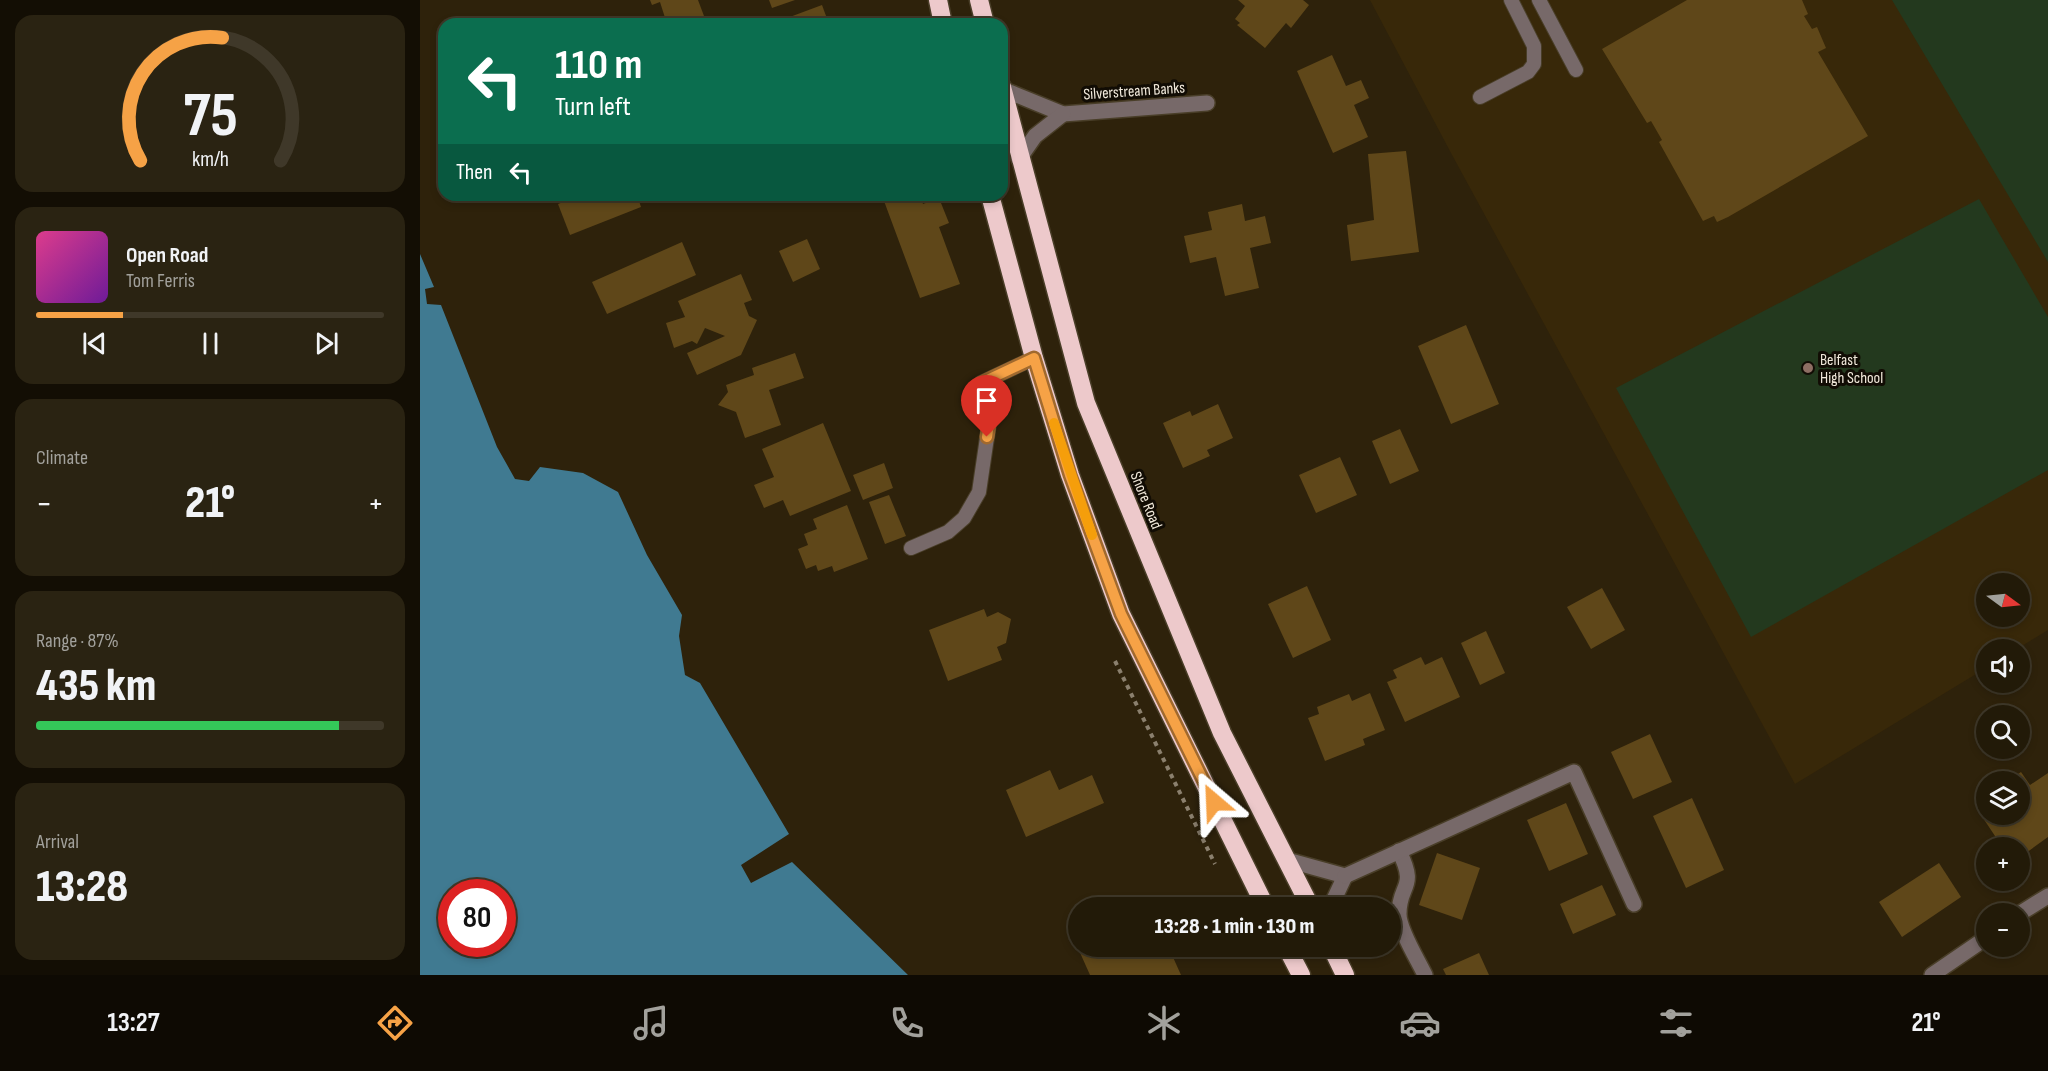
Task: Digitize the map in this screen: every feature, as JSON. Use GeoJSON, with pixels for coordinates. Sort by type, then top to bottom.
{"type":"FeatureCollection","features":[{"type":"Feature","properties":{"kind":"highway"},"geometry":{"type":"LineString","coordinates":[[938,0],[942,18]]}},
{"type":"Feature","properties":{"kind":"highway"},"geometry":{"type":"LineString","coordinates":[[979,0],[984,18]]}},
{"type":"Feature","properties":{"kind":"highway","name":"Shore Road"},"geometry":{"type":"LineString","coordinates":[[1008,113],[1086,403],[1222,734],[1306,897]]}},
{"type":"Feature","properties":{"kind":"highway"},"geometry":{"type":"LineString","coordinates":[[992,201],[1034,358],[1070,475],[1121,614],[1261,897]]}},
{"type":"Feature","properties":{"kind":"highway"},"geometry":{"type":"LineString","coordinates":[[1291,957],[1300,975]]}},
{"type":"Feature","properties":{"kind":"highway"},"geometry":{"type":"LineString","coordinates":[[1336,957],[1345,975]]}},
{"type":"Feature","properties":{"kind":"street","name":"Silverstream Banks"},"geometry":{"type":"LineString","coordinates":[[1008,91],[1063,114],[1207,103]]}},
{"type":"Feature","properties":{"kind":"street","name":"Silverstream Banks"},"geometry":{"type":"LineString","coordinates":[[1019,159],[1035,136],[1063,114]]}},
{"type":"Feature","properties":{"kind":"street"},"geometry":{"type":"LineString","coordinates":[[1335,897],[1345,876],[1574,772],[1634,904]]}},
{"type":"Feature","properties":{"kind":"street"},"geometry":{"type":"LineString","coordinates":[[1399,851],[1407,867],[1409,881],[1399,915],[1425,975]]}},
{"type":"Feature","properties":{"kind":"street"},"geometry":{"type":"LineString","coordinates":[[1287,860],[1345,876]]}},
{"type":"Feature","properties":{"kind":"street"},"geometry":{"type":"LineString","coordinates":[[2030,907],[2048,896]]}},
{"type":"Feature","properties":{"kind":"street"},"geometry":{"type":"LineString","coordinates":[[1932,975],[1976,945]]}},
{"type":"Feature","properties":{"kind":"lane"},"geometry":{"type":"LineString","coordinates":[[1480,97],[1528,72],[1534,64],[1534,46],[1510,0]]}},
{"type":"Feature","properties":{"kind":"lane"},"geometry":{"type":"LineString","coordinates":[[1539,0],[1576,70]]}},
{"type":"Feature","properties":{"kind":"lane"},"geometry":{"type":"LineString","coordinates":[[911,548],[948,532],[964,518],[979,492],[989,424],[981,383],[1034,358]]}},
{"type":"Feature","properties":{"kind":"shaded area","name":"Belfast High School"},"geometry":{"type":"Polygon","coordinates":[[[1370,0],[2048,0],[2048,630],[2030,641],[2030,639],[1976,639],[1976,674],[1795,784],[1370,0]]]}},
{"type":"Feature","properties":{"kind":"green space"},"geometry":{"type":"Polygon","coordinates":[[[1892,0],[2048,0],[2048,262],[1892,0]]]}},
{"type":"Feature","properties":{"kind":"green space"},"geometry":{"type":"Polygon","coordinates":[[[1979,199],[2048,317],[2048,470],[1751,637],[1616,388],[1979,199]]]}},
{"type":"Feature","properties":{"kind":"water"},"geometry":{"type":"Polygon","coordinates":[[[420,254],[434,287],[425,289],[427,304],[441,305],[497,447],[515,479],[529,481],[540,467],[583,473],[618,492],[647,555],[682,615],[679,636],[685,675],[700,683],[789,834],[741,865],[751,883],[792,862],[908,975],[420,975],[420,254]]]}},
{"type":"Feature","properties":{"kind":"building"},"geometry":{"type":"Polygon","coordinates":[[[650,0],[698,0],[705,18],[665,18],[660,2],[652,5],[650,0]]]}},
{"type":"Feature","properties":{"kind":"building"},"geometry":{"type":"Polygon","coordinates":[[[769,0],[795,0],[772,8],[769,0]]]}},
{"type":"Feature","properties":{"kind":"building"},"geometry":{"type":"Polygon","coordinates":[[[1238,0],[1303,0],[1309,5],[1291,28],[1286,23],[1265,48],[1237,25],[1240,23],[1235,19],[1245,6],[1238,0]]]}},
{"type":"Feature","properties":{"kind":"building"},"geometry":{"type":"Polygon","coordinates":[[[1687,0],[1802,0],[1808,14],[1804,16],[1812,29],[1817,27],[1826,48],[1818,52],[1868,136],[1728,217],[1717,222],[1714,216],[1703,221],[1659,142],[1662,140],[1651,121],[1647,123],[1602,49],[1687,0]]]}},
{"type":"Feature","properties":{"kind":"building"},"geometry":{"type":"Polygon","coordinates":[[[822,5],[827,18],[787,18],[822,5]]]}},
{"type":"Feature","properties":{"kind":"building"},"geometry":{"type":"Polygon","coordinates":[[[1332,55],[1346,86],[1361,80],[1369,98],[1354,105],[1368,137],[1333,153],[1297,71],[1332,55]]]}},
{"type":"Feature","properties":{"kind":"building"},"geometry":{"type":"Polygon","coordinates":[[[1406,151],[1419,252],[1351,261],[1347,225],[1374,220],[1368,154],[1406,151]]]}},
{"type":"Feature","properties":{"kind":"building"},"geometry":{"type":"Polygon","coordinates":[[[566,201],[639,201],[641,207],[570,235],[558,204],[566,201]]]}},
{"type":"Feature","properties":{"kind":"building"},"geometry":{"type":"Polygon","coordinates":[[[884,201],[922,201],[923,204],[940,201],[949,223],[939,227],[960,284],[920,298],[884,201]]]}},
{"type":"Feature","properties":{"kind":"building"},"geometry":{"type":"Polygon","coordinates":[[[1242,204],[1245,221],[1265,216],[1271,243],[1250,248],[1259,288],[1225,296],[1216,257],[1190,263],[1184,236],[1212,230],[1208,212],[1242,204]]]}},
{"type":"Feature","properties":{"kind":"building"},"geometry":{"type":"Polygon","coordinates":[[[807,239],[820,269],[793,282],[779,251],[807,239]]]}},
{"type":"Feature","properties":{"kind":"building"},"geometry":{"type":"Polygon","coordinates":[[[682,242],[696,275],[607,314],[592,282],[682,242]]]}},
{"type":"Feature","properties":{"kind":"building"},"geometry":{"type":"Polygon","coordinates":[[[741,274],[752,300],[744,303],[749,316],[757,320],[741,355],[697,375],[687,353],[725,336],[705,328],[697,344],[692,341],[674,348],[666,323],[685,317],[678,301],[741,274]]]}},
{"type":"Feature","properties":{"kind":"building"},"geometry":{"type":"Polygon","coordinates":[[[1466,325],[1499,404],[1451,424],[1418,346],[1466,325]]]}},
{"type":"Feature","properties":{"kind":"building"},"geometry":{"type":"Polygon","coordinates":[[[795,353],[804,378],[769,390],[781,425],[745,438],[736,412],[718,405],[728,392],[726,385],[754,375],[752,368],[795,353]]]}},
{"type":"Feature","properties":{"kind":"building"},"geometry":{"type":"Polygon","coordinates":[[[1218,404],[1233,438],[1207,450],[1210,456],[1183,468],[1163,423],[1190,411],[1192,416],[1218,404]]]}},
{"type":"Feature","properties":{"kind":"building"},"geometry":{"type":"Polygon","coordinates":[[[823,423],[851,491],[790,516],[783,500],[764,508],[754,485],[774,477],[762,449],[823,423]]]}},
{"type":"Feature","properties":{"kind":"building"},"geometry":{"type":"Polygon","coordinates":[[[1400,429],[1419,471],[1390,484],[1372,441],[1400,429]]]}},
{"type":"Feature","properties":{"kind":"building"},"geometry":{"type":"Polygon","coordinates":[[[1340,457],[1357,495],[1316,513],[1299,475],[1340,457]]]}},
{"type":"Feature","properties":{"kind":"building"},"geometry":{"type":"Polygon","coordinates":[[[884,463],[893,488],[863,500],[853,475],[884,463]]]}},
{"type":"Feature","properties":{"kind":"building"},"geometry":{"type":"Polygon","coordinates":[[[889,495],[906,536],[885,544],[869,502],[889,495]]]}},
{"type":"Feature","properties":{"kind":"building"},"geometry":{"type":"Polygon","coordinates":[[[847,505],[868,559],[834,572],[832,566],[818,571],[816,565],[806,569],[798,549],[808,545],[804,534],[817,529],[813,519],[847,505]]]}},
{"type":"Feature","properties":{"kind":"building"},"geometry":{"type":"Polygon","coordinates":[[[1307,586],[1331,640],[1293,658],[1268,604],[1307,586]]]}},
{"type":"Feature","properties":{"kind":"building"},"geometry":{"type":"Polygon","coordinates":[[[1602,588],[1625,630],[1591,649],[1567,607],[1602,588]]]}},
{"type":"Feature","properties":{"kind":"building"},"geometry":{"type":"Polygon","coordinates":[[[984,609],[987,617],[998,612],[1011,619],[1006,643],[997,647],[1002,660],[948,681],[929,630],[984,609]]]}},
{"type":"Feature","properties":{"kind":"building"},"geometry":{"type":"Polygon","coordinates":[[[1486,631],[1505,673],[1480,685],[1461,643],[1486,631]]]}},
{"type":"Feature","properties":{"kind":"building"},"geometry":{"type":"Polygon","coordinates":[[[1421,657],[1425,665],[1442,657],[1460,697],[1405,722],[1387,682],[1397,678],[1393,670],[1421,657]]]}},
{"type":"Feature","properties":{"kind":"building"},"geometry":{"type":"Polygon","coordinates":[[[1370,693],[1385,730],[1363,739],[1365,745],[1325,761],[1308,718],[1319,714],[1317,707],[1349,694],[1352,701],[1370,693]]]}},
{"type":"Feature","properties":{"kind":"building"},"geometry":{"type":"Polygon","coordinates":[[[1650,734],[1672,782],[1633,799],[1611,752],[1650,734]]]}},
{"type":"Feature","properties":{"kind":"building"},"geometry":{"type":"Polygon","coordinates":[[[1050,770],[1059,790],[1092,775],[1104,803],[1026,837],[1006,790],[1050,770]]]}},
{"type":"Feature","properties":{"kind":"building"},"geometry":{"type":"Polygon","coordinates":[[[2048,773],[2048,837],[2030,850],[2030,837],[1996,837],[1988,825],[2030,825],[2030,785],[2048,773]]]}},
{"type":"Feature","properties":{"kind":"building"},"geometry":{"type":"Polygon","coordinates":[[[1692,798],[1724,870],[1686,888],[1653,816],[1692,798]]]}},
{"type":"Feature","properties":{"kind":"building"},"geometry":{"type":"Polygon","coordinates":[[[1566,803],[1588,854],[1549,871],[1527,820],[1566,803]]]}},
{"type":"Feature","properties":{"kind":"building"},"geometry":{"type":"Polygon","coordinates":[[[1437,853],[1480,868],[1462,920],[1419,905],[1437,853]]]}},
{"type":"Feature","properties":{"kind":"building"},"geometry":{"type":"Polygon","coordinates":[[[1939,863],[1961,897],[1902,937],[1879,902],[1939,863]]]}},
{"type":"Feature","properties":{"kind":"building"},"geometry":{"type":"Polygon","coordinates":[[[1602,885],[1616,915],[1573,934],[1560,904],[1602,885]]]}},
{"type":"Feature","properties":{"kind":"building"},"geometry":{"type":"Polygon","coordinates":[[[1479,953],[1489,975],[1446,975],[1443,969],[1479,953]]]}},
{"type":"Feature","properties":{"kind":"building"},"geometry":{"type":"Polygon","coordinates":[[[1082,957],[1173,957],[1181,975],[1090,975],[1082,957]]]}},
{"type":"Feature","properties":{"kind":"slow traffic"},"geometry":{"type":"LineString","coordinates":[[1054,423],[1092,535]]}},
{"type":"Feature","properties":{"kind":"place","name":"Belfast High School"},"geometry":{"type":"Point","coordinates":[1808,368]}},
{"type":"Feature","properties":{"kind":"route"},"geometry":{"type":"LineString","coordinates":[[987,437],[989,424],[981,383],[1034,358],[1070,475],[1121,614],[1214,802]]}}]}
